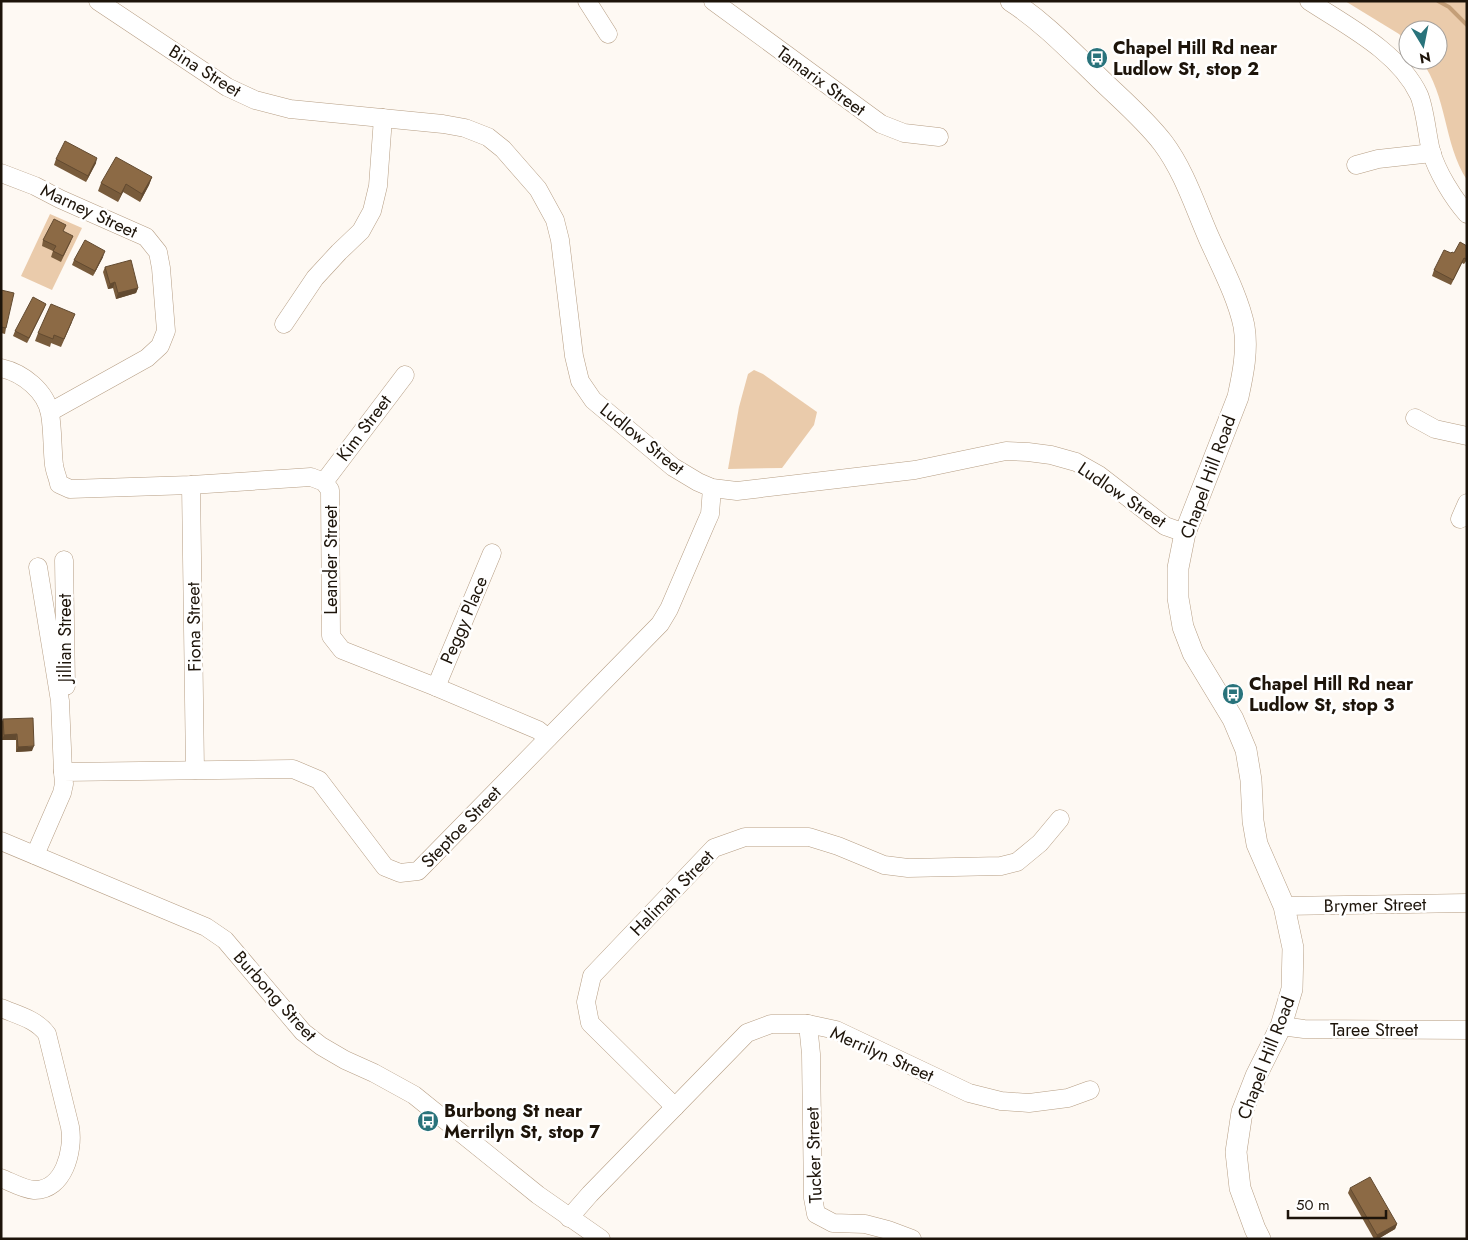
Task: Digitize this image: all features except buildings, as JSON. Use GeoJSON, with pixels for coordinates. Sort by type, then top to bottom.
{"type":"FeatureCollection","features":[{"type":"Feature","properties":{"kind":"main road","name":"Chapel Hill Road"},"geometry":{"type":"LineString","coordinates":[[1012,1],[1042,24],[1140,118],[1163,143],[1182,175],[1237,304],[1244,325],[1244,364],[1238,397],[1185,533],[1178,568],[1178,598],[1183,627],[1193,653],[1233,719],[1246,750],[1257,844],[1284,906],[1293,948],[1292,989],[1281,1026],[1256,1076],[1242,1112],[1236,1152],[1240,1188],[1260,1239]]}},
{"type":"Feature","properties":{"kind":"street","name":"Bina Street"},"geometry":{"type":"LineString","coordinates":[[98,1],[227,87],[255,100],[290,109],[383,118]]}},
{"type":"Feature","properties":{"kind":"street","name":"Tamarix Street"},"geometry":{"type":"LineString","coordinates":[[713,1],[881,124],[904,133],[939,137]]}},
{"type":"Feature","properties":{"kind":"street"},"geometry":{"type":"LineString","coordinates":[[1309,1],[1381,48],[1404,70],[1419,96],[1432,153],[1456,202],[1467,214]]}},
{"type":"Feature","properties":{"kind":"street"},"geometry":{"type":"LineString","coordinates":[[593,4],[608,34]]}},
{"type":"Feature","properties":{"kind":"street"},"geometry":{"type":"LineString","coordinates":[[284,324],[315,278],[361,231],[372,211],[378,186],[383,118]]}},
{"type":"Feature","properties":{"kind":"street","name":"Ludlow Street"},"geometry":{"type":"LineString","coordinates":[[383,118],[443,124],[465,128],[488,137],[502,149],[538,190],[555,220],[560,240],[574,356],[580,381],[593,400],[673,467],[698,482],[712,488],[737,491],[915,470],[1006,451],[1028,452],[1051,455],[1076,462],[1099,475],[1165,526],[1185,533]]}},
{"type":"Feature","properties":{"kind":"street"},"geometry":{"type":"LineString","coordinates":[[1356,165],[1378,160],[1432,153]]}},
{"type":"Feature","properties":{"kind":"street","name":"Marney Street"},"geometry":{"type":"LineString","coordinates":[[1,173],[35,186],[146,237],[158,252],[166,331],[160,346],[147,358],[50,412]]}},
{"type":"Feature","properties":{"kind":"street"},"geometry":{"type":"LineString","coordinates":[[1,368],[12,370],[31,382],[50,412]]}},
{"type":"Feature","properties":{"kind":"street","name":"Kim Street"},"geometry":{"type":"LineString","coordinates":[[324,482],[405,375]]}},
{"type":"Feature","properties":{"kind":"street","name":"Leander Street"},"geometry":{"type":"LineString","coordinates":[[50,412],[54,467],[59,484],[70,489],[191,485],[311,477],[324,482],[330,490],[331,636],[342,650],[540,731],[548,738]]}},
{"type":"Feature","properties":{"kind":"street"},"geometry":{"type":"LineString","coordinates":[[1415,418],[1436,429],[1467,436]]}},
{"type":"Feature","properties":{"kind":"street","name":"Fiona Street"},"geometry":{"type":"LineString","coordinates":[[191,485],[195,770]]}},
{"type":"Feature","properties":{"kind":"street","name":"Steptoe Street"},"geometry":{"type":"LineString","coordinates":[[63,772],[293,769],[319,780],[385,867],[400,873],[418,871],[660,624],[669,609],[710,514],[712,488]]}},
{"type":"Feature","properties":{"kind":"street","name":"Peggy Place"},"geometry":{"type":"LineString","coordinates":[[436,687],[492,553]]}},
{"type":"Feature","properties":{"kind":"street","name":"Jillian Street"},"geometry":{"type":"LineString","coordinates":[[62,716],[66,688],[64,560]]}},
{"type":"Feature","properties":{"kind":"street","name":"Jillian Street"},"geometry":{"type":"LineString","coordinates":[[38,567],[62,716],[63,772]]}},
{"type":"Feature","properties":{"kind":"street"},"geometry":{"type":"LineString","coordinates":[[35,855],[61,796],[63,772]]}},
{"type":"Feature","properties":{"kind":"street","name":"Halimah Street"},"geometry":{"type":"LineString","coordinates":[[675,1107],[590,1023],[586,1002],[592,976],[714,848],[744,837],[809,837],[838,846],[884,866],[908,868],[1001,866],[1017,862],[1040,843],[1060,819]]}},
{"type":"Feature","properties":{"kind":"street","name":"Burbong Street"},"geometry":{"type":"LineString","coordinates":[[1,841],[206,927],[225,940],[303,1032],[321,1046],[414,1095],[538,1195],[600,1238]]}},
{"type":"Feature","properties":{"kind":"street","name":"Brymer Street"},"geometry":{"type":"LineString","coordinates":[[1284,906],[1467,903]]}},
{"type":"Feature","properties":{"kind":"street"},"geometry":{"type":"LineString","coordinates":[[1,1008],[37,1024],[47,1034],[70,1127],[71,1139],[70,1151],[64,1169],[57,1179],[47,1187],[38,1190],[30,1189],[1,1178]]}},
{"type":"Feature","properties":{"kind":"street","name":"Merrilyn Street"},"geometry":{"type":"LineString","coordinates":[[569,1218],[590,1194],[747,1033],[771,1024],[808,1024],[836,1030],[969,1093],[1001,1101],[1029,1103],[1068,1098],[1090,1090]]}},
{"type":"Feature","properties":{"kind":"street","name":"Tucker Street"},"geometry":{"type":"LineString","coordinates":[[808,1024],[812,1054],[813,1198],[816,1214],[833,1223],[865,1224],[912,1239]]}},
{"type":"Feature","properties":{"kind":"street","name":"Taree Street"},"geometry":{"type":"LineString","coordinates":[[1281,1026],[1304,1029],[1467,1030]]}},
{"type":"Feature","properties":{"kind":"shaded area"},"geometry":{"type":"Polygon","coordinates":[[[1345,1],[1467,1],[1467,180],[1453,151],[1441,104],[1427,70],[1448,70],[1448,20],[1398,20],[1398,33],[1345,1]]]}},
{"type":"Feature","properties":{"kind":"shaded area"},"geometry":{"type":"Polygon","coordinates":[[[50,214],[82,228],[52,290],[21,276],[50,214]]]}},
{"type":"Feature","properties":{"kind":"shaded area"},"geometry":{"type":"Polygon","coordinates":[[[754,370],[763,374],[817,412],[814,425],[782,468],[728,469],[739,407],[748,374],[754,370]]]}},
{"type":"Feature","properties":{"kind":"waterway"},"geometry":{"type":"LineString","coordinates":[[1438,1],[1449,7],[1467,25]]}},
{"type":"Feature","properties":{"kind":"place","name":"Chapel Hill Rd near Ludlow St, stop 2"},"geometry":{"type":"Point","coordinates":[1097,58]}},
{"type":"Feature","properties":{"kind":"place","name":"Chapel Hill Rd near Ludlow St, stop 3"},"geometry":{"type":"Point","coordinates":[1233,694]}},
{"type":"Feature","properties":{"kind":"place","name":"Burbong St near Merrilyn St, stop 7"},"geometry":{"type":"Point","coordinates":[428,1121]}}]}
